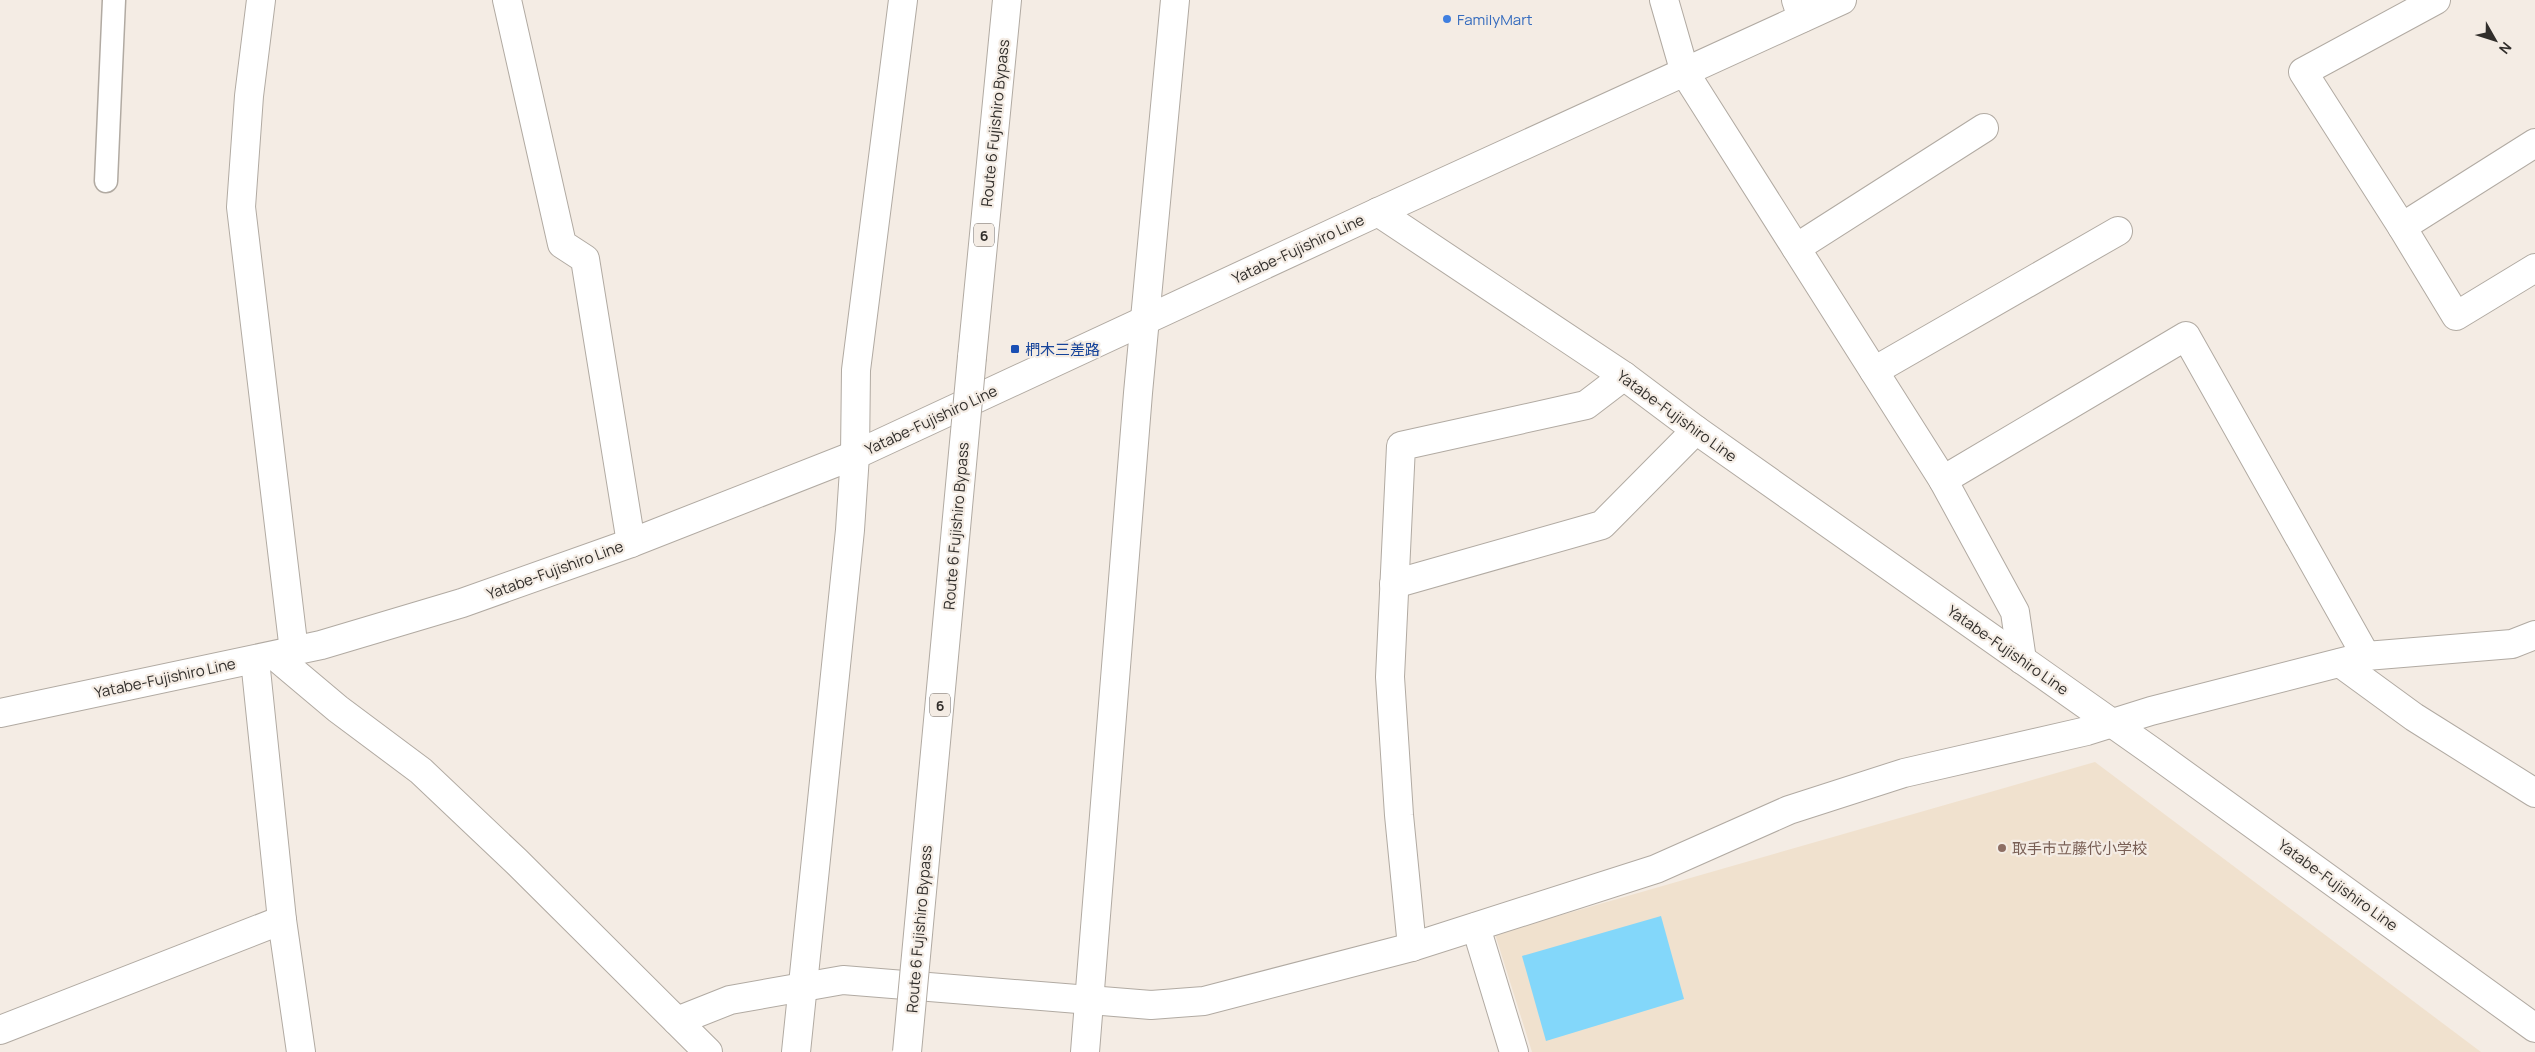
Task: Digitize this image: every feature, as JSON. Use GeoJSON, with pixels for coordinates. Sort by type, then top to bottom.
{"type":"FeatureCollection","features":[{"type":"Feature","properties":{"kind":"main road"},"geometry":{"type":"LineString","coordinates":[[261,0],[249,96],[241,207],[275,656],[282,920],[301,1052]]}},
{"type":"Feature","properties":{"kind":"main road"},"geometry":{"type":"LineString","coordinates":[[507,0],[562,244],[585,259],[631,543]]}},
{"type":"Feature","properties":{"kind":"main road"},"geometry":{"type":"LineString","coordinates":[[796,1052],[850,530],[855,455],[856,370],[903,0]]}},
{"type":"Feature","properties":{"kind":"main road","name":"Route 6 Fujishiro Bypass"},"geometry":{"type":"LineString","coordinates":[[907,1052],[1007,0]]}},
{"type":"Feature","properties":{"kind":"main road"},"geometry":{"type":"LineString","coordinates":[[1085,1052],[1145,320],[1175,0]]}},
{"type":"Feature","properties":{"kind":"main road"},"geometry":{"type":"LineString","coordinates":[[1664,0],[1685,73],[1943,480],[2015,612],[2022,660]]}},
{"type":"Feature","properties":{"kind":"main road"},"geometry":{"type":"LineString","coordinates":[[1378,212],[1685,73],[1799,9],[1842,0]]}},
{"type":"Feature","properties":{"kind":"main road"},"geometry":{"type":"LineString","coordinates":[[2436,0],[2303,72],[2456,316],[2535,268]]}},
{"type":"Feature","properties":{"kind":"main road"},"geometry":{"type":"LineString","coordinates":[[1796,248],[1984,128]]}},
{"type":"Feature","properties":{"kind":"main road"},"geometry":{"type":"LineString","coordinates":[[2402,228],[2535,143]]}},
{"type":"Feature","properties":{"kind":"main road","name":"Yatabe-Fujishiro Line"},"geometry":{"type":"LineString","coordinates":[[0,713],[275,656],[384,628],[462,603],[631,543],[855,455],[1378,212],[1624,376],[1696,430],[2113,724],[2535,1028]]}},
{"type":"Feature","properties":{"kind":"main road"},"geometry":{"type":"LineString","coordinates":[[1874,372],[2118,231]]}},
{"type":"Feature","properties":{"kind":"main road"},"geometry":{"type":"LineString","coordinates":[[1943,480],[2186,336],[2366,656]]}},
{"type":"Feature","properties":{"kind":"main road"},"geometry":{"type":"LineString","coordinates":[[1412,947],[1399,815],[1390,677],[1400,446],[1586,405],[1624,376]]}},
{"type":"Feature","properties":{"kind":"main road"},"geometry":{"type":"LineString","coordinates":[[1394,584],[1602,525],[1696,430]]}},
{"type":"Feature","properties":{"kind":"main road"},"geometry":{"type":"LineString","coordinates":[[677,1021],[730,1000],[843,980],[1151,1005],[1204,1001],[1412,947],[1656,869],[1789,810],[1904,773],[1997,753],[2113,724],[2152,711],[2366,656],[2512,644],[2535,635]]}},
{"type":"Feature","properties":{"kind":"main road"},"geometry":{"type":"LineString","coordinates":[[275,656],[324,698],[421,771],[516,861],[708,1052]]}},
{"type":"Feature","properties":{"kind":"main road"},"geometry":{"type":"LineString","coordinates":[[2340,662],[2414,717],[2535,793]]}},
{"type":"Feature","properties":{"kind":"main road"},"geometry":{"type":"LineString","coordinates":[[0,1030],[282,920]]}},
{"type":"Feature","properties":{"kind":"main road"},"geometry":{"type":"LineString","coordinates":[[1476,927],[1514,1052]]}},
{"type":"Feature","properties":{"kind":"lane"},"geometry":{"type":"LineString","coordinates":[[106,182],[114,0]]}},
{"type":"Feature","properties":{"kind":"shaded area","name":"取手市立藤代小学校"},"geometry":{"type":"Polygon","coordinates":[[[2095,762],[2481,1052],[1532,1052],[1495,934],[2095,762]]]}},
{"type":"Feature","properties":{"kind":"water"},"geometry":{"type":"Polygon","coordinates":[[[1661,916],[1684,999],[1546,1041],[1522,956],[1661,916]]]}},
{"type":"Feature","properties":{"kind":"place","name":"FamilyMart"},"geometry":{"type":"Point","coordinates":[1447,19]}},
{"type":"Feature","properties":{"kind":"place","name":"椚木三差路"},"geometry":{"type":"Point","coordinates":[1015,349]}},
{"type":"Feature","properties":{"kind":"place","name":"取手市立藤代小学校"},"geometry":{"type":"Point","coordinates":[2002,848]}}]}
